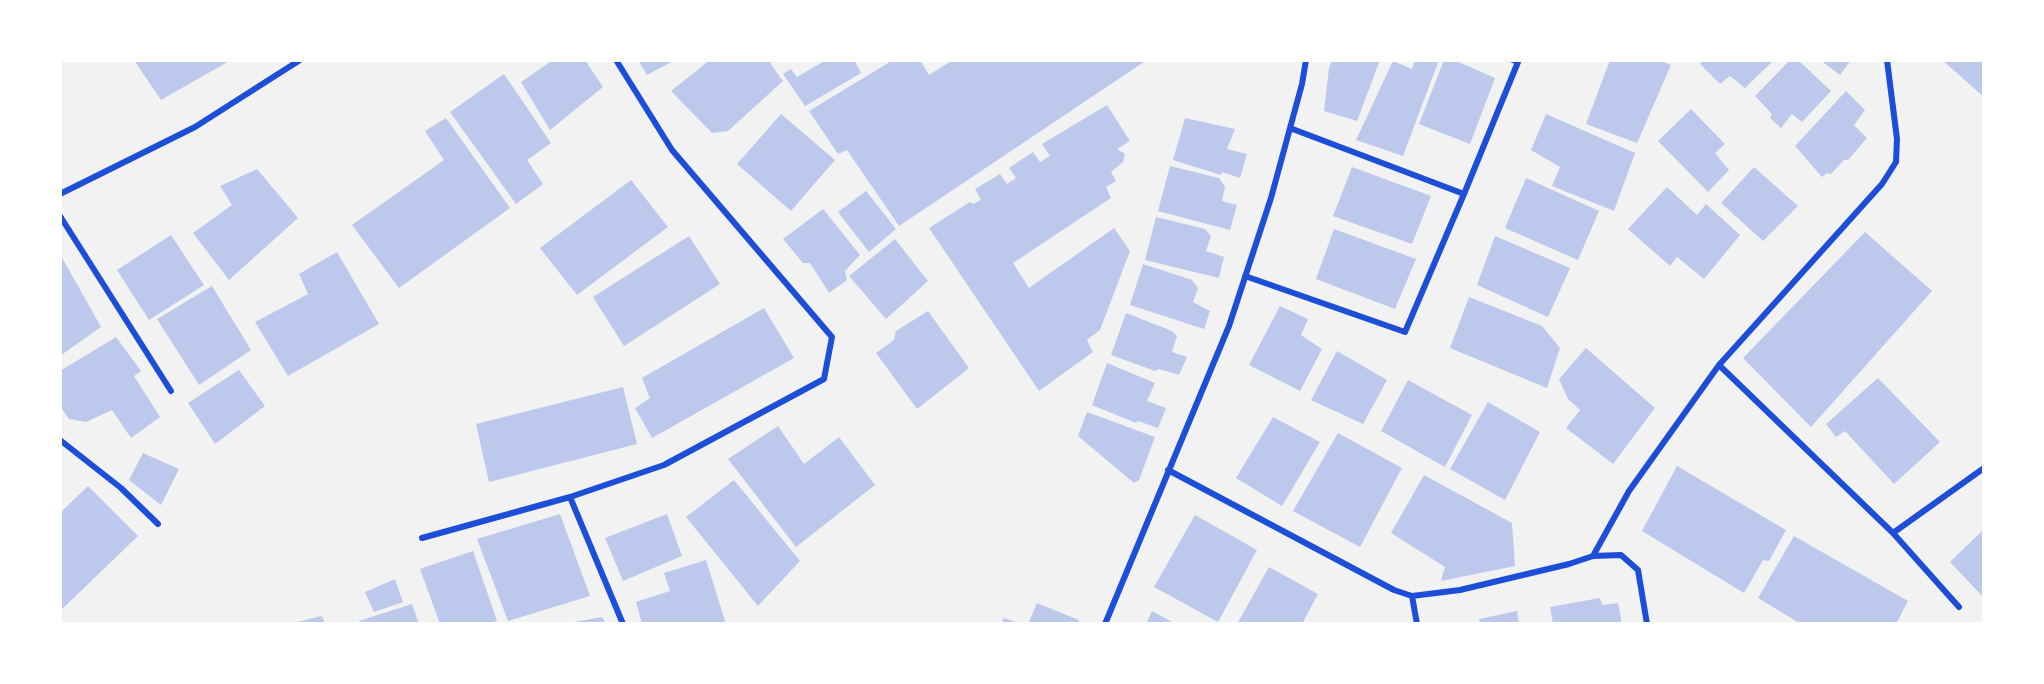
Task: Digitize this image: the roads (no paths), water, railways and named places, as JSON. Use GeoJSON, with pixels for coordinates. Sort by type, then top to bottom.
{"type":"FeatureCollection","features":[{"type":"Feature","properties":{"kind":"street"},"geometry":{"type":"LineString","coordinates":[[60,194],[195,127],[300,60]]}},
{"type":"Feature","properties":{"kind":"street"},"geometry":{"type":"LineString","coordinates":[[422,538],[570,497],[664,465],[824,379],[832,337],[672,150],[616,60]]}},
{"type":"Feature","properties":{"kind":"street"},"geometry":{"type":"LineString","coordinates":[[1105,624],[1229,326],[1271,198],[1302,84],[1306,60]]}},
{"type":"Feature","properties":{"kind":"street"},"geometry":{"type":"LineString","coordinates":[[1245,276],[1405,332],[1518,62],[1513,60]]}},
{"type":"Feature","properties":{"kind":"street"},"geometry":{"type":"LineString","coordinates":[[1593,556],[1629,491],[1719,366],[1882,184],[1896,162],[1897,139],[1887,60]]}},
{"type":"Feature","properties":{"kind":"street"},"geometry":{"type":"LineString","coordinates":[[1290,128],[1464,194]]}},
{"type":"Feature","properties":{"kind":"street"},"geometry":{"type":"LineString","coordinates":[[60,216],[171,391]]}},
{"type":"Feature","properties":{"kind":"street"},"geometry":{"type":"LineString","coordinates":[[1719,366],[1893,533],[1959,607]]}},
{"type":"Feature","properties":{"kind":"street"},"geometry":{"type":"LineString","coordinates":[[60,440],[121,488],[158,525]]}},
{"type":"Feature","properties":{"kind":"street"},"geometry":{"type":"LineString","coordinates":[[1893,533],[1984,468]]}},
{"type":"Feature","properties":{"kind":"street"},"geometry":{"type":"LineString","coordinates":[[1168,470],[1394,590],[1413,596],[1460,590],[1569,564],[1593,556],[1621,555],[1638,570],[1647,624]]}},
{"type":"Feature","properties":{"kind":"street"},"geometry":{"type":"LineString","coordinates":[[570,497],[623,624]]}},
{"type":"Feature","properties":{"kind":"street"},"geometry":{"type":"LineString","coordinates":[[1413,596],[1417,624]]}}]}
